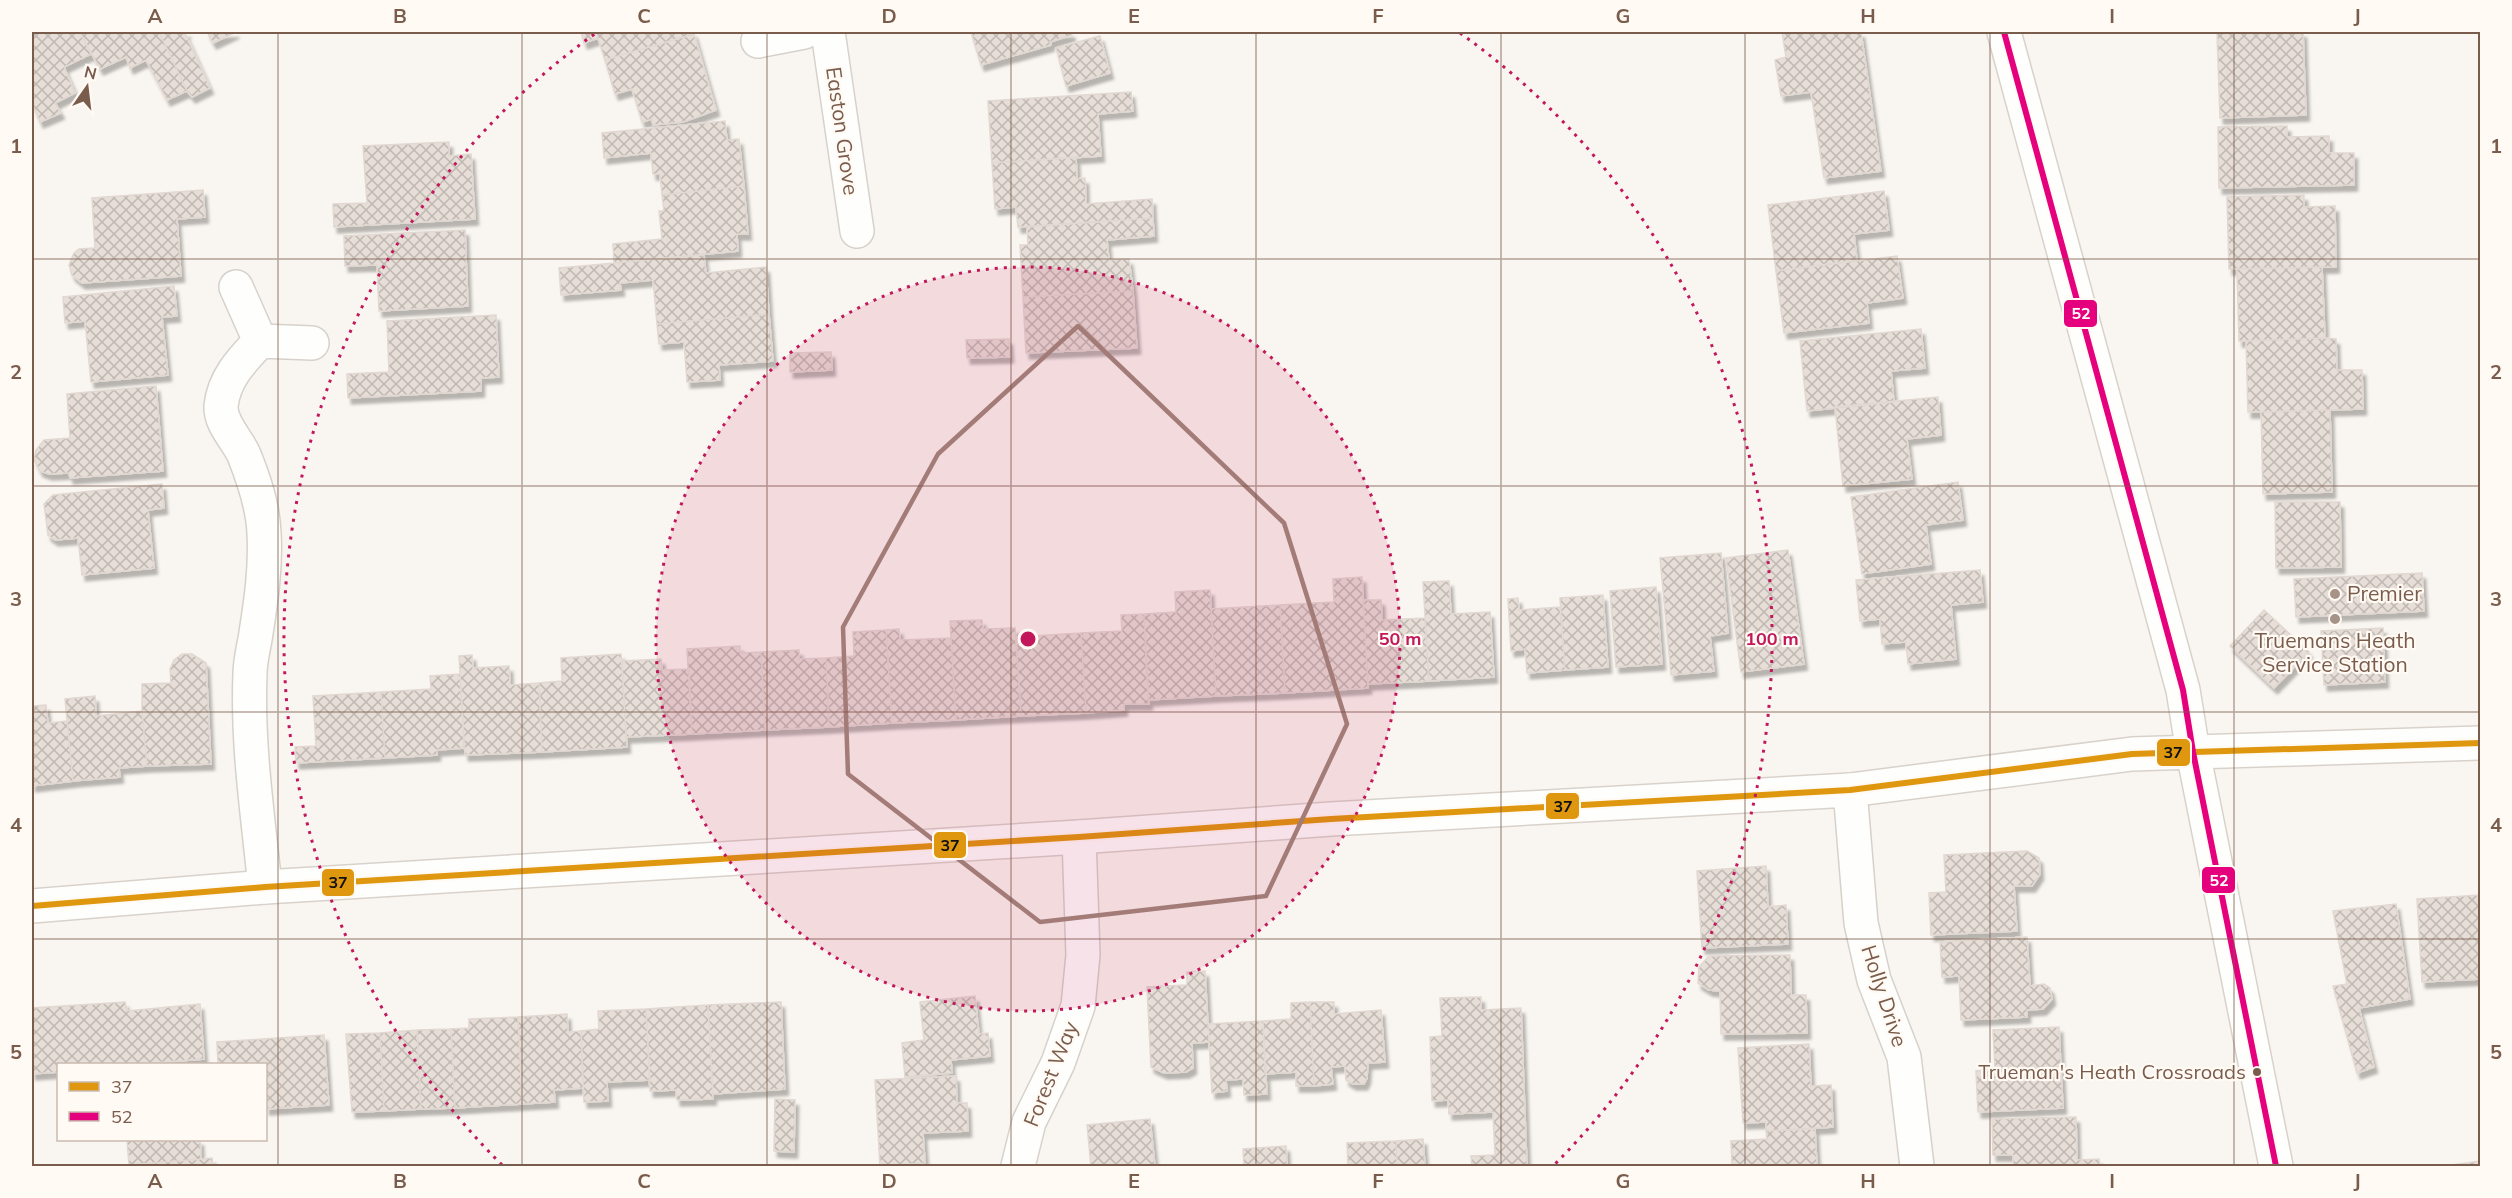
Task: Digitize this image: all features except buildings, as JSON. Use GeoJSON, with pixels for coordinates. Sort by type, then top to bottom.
{"type":"FeatureCollection","features":[{"type":"Feature","properties":{"kind":"street"},"geometry":{"type":"LineString","coordinates":[[758,41],[804,32]]}},
{"type":"Feature","properties":{"kind":"street","name":"Easton Grove"},"geometry":{"type":"LineString","coordinates":[[828,32],[856,231]]}},
{"type":"Feature","properties":{"kind":"street"},"geometry":{"type":"LineString","coordinates":[[2004,32],[2183,690],[2193,752],[2276,1167]]}},
{"type":"Feature","properties":{"kind":"street"},"geometry":{"type":"LineString","coordinates":[[236,287],[260,340]]}},
{"type":"Feature","properties":{"kind":"street"},"geometry":{"type":"LineString","coordinates":[[260,340],[312,343]]}},
{"type":"Feature","properties":{"kind":"street"},"geometry":{"type":"LineString","coordinates":[[260,340],[235,369],[225,386],[221,408],[228,429],[242,452],[260,499],[264,533],[264,564],[250,671],[249,735],[265,887]]}},
{"type":"Feature","properties":{"kind":"street"},"geometry":{"type":"LineString","coordinates":[[32,906],[265,887],[1079,837],[1331,819],[1850,790],[2132,754],[2481,743]]}},
{"type":"Feature","properties":{"kind":"street","name":"Holly Drive"},"geometry":{"type":"LineString","coordinates":[[1850,790],[1861,923],[1874,980],[1904,1057],[1917,1167]]}},
{"type":"Feature","properties":{"kind":"street","name":"Forest Way"},"geometry":{"type":"LineString","coordinates":[[1018,1167],[1029,1122],[1058,1063],[1078,1005],[1083,955],[1079,837]]}},
{"type":"Feature","properties":{"kind":"highlighted area"},"geometry":{"type":"Polygon","coordinates":[[[1078,326],[1284,523],[1347,724],[1266,896],[1040,922],[848,774],[843,627],[938,454],[1078,326]]]}},
{"type":"Feature","properties":{"kind":"transit line","name":"52"},"geometry":{"type":"LineString","coordinates":[[2004,32],[2183,690],[2193,752],[2276,1166]]}},
{"type":"Feature","properties":{"kind":"transit line","name":"37"},"geometry":{"type":"LineString","coordinates":[[32,906],[265,887],[1079,837],[1331,819],[1850,790],[2132,754],[2480,743]]}},
{"type":"Feature","properties":{"kind":"place","name":"Premier"},"geometry":{"type":"Point","coordinates":[2335,594]}},
{"type":"Feature","properties":{"kind":"place","name":"Truemans Heath Service Station"},"geometry":{"type":"Point","coordinates":[2335,619]}},
{"type":"Feature","properties":{"kind":"place","name":"Trueman's Heath Crossroads"},"geometry":{"type":"Point","coordinates":[2257,1072]}}]}
